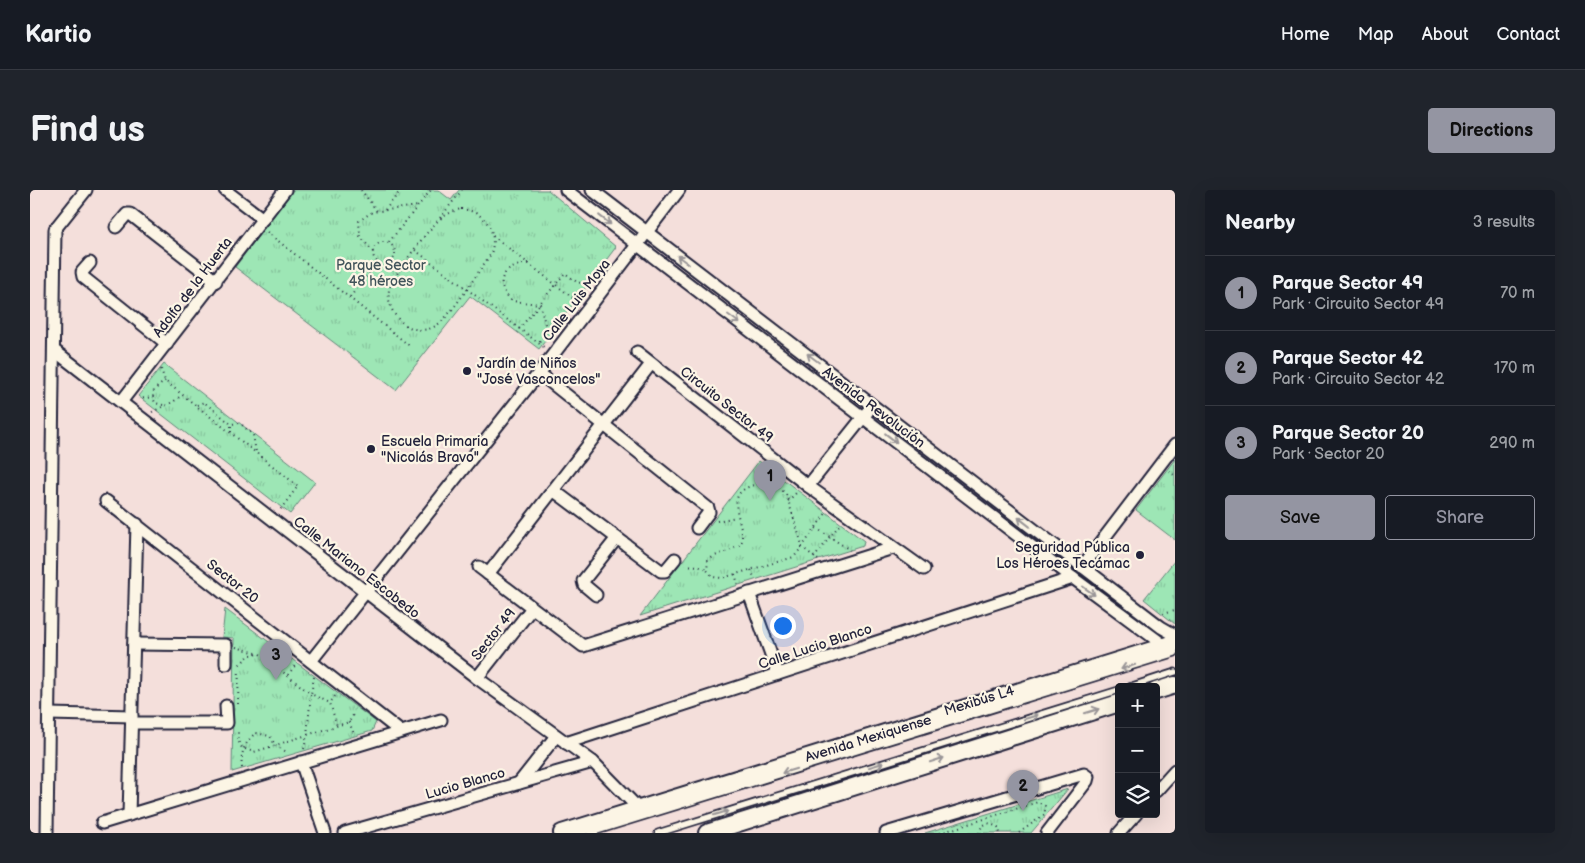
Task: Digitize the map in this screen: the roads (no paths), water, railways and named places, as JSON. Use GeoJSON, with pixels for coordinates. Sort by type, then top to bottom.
{"type":"FeatureCollection","features":[{"type":"Feature","properties":{"kind":"main road","name":"Avenida Mexiquense"},"geometry":{"type":"LineString","coordinates":[[562,833],[1172,644]]}},
{"type":"Feature","properties":{"kind":"main road"},"geometry":{"type":"LineString","coordinates":[[1160,690],[1175,685]]}},
{"type":"Feature","properties":{"kind":"main road"},"geometry":{"type":"LineString","coordinates":[[707,833],[740,829],[1115,704]]}},
{"type":"Feature","properties":{"kind":"street"},"geometry":{"type":"LineString","coordinates":[[47,833],[55,351],[55,229],[86,190]]}},
{"type":"Feature","properties":{"kind":"street"},"geometry":{"type":"LineString","coordinates":[[225,190],[261,222]]}},
{"type":"Feature","properties":{"kind":"street","name":"Adolfo de la Huerta"},"geometry":{"type":"LineString","coordinates":[[121,402],[285,190]]}},
{"type":"Feature","properties":{"kind":"street","name":"Avenida Revolución"},"geometry":{"type":"LineString","coordinates":[[566,190],[1073,578],[1172,644]]}},
{"type":"Feature","properties":{"kind":"street","name":"Avenida Revolución"},"geometry":{"type":"LineString","coordinates":[[592,190],[873,404],[1082,567],[1172,644]]}},
{"type":"Feature","properties":{"kind":"street","name":"Calle Luis Moya"},"geometry":{"type":"LineString","coordinates":[[366,592],[553,355],[679,190]]}},
{"type":"Feature","properties":{"kind":"street"},"geometry":{"type":"LineString","coordinates":[[116,226],[125,216],[130,214],[216,281]]}},
{"type":"Feature","properties":{"kind":"street"},"geometry":{"type":"LineString","coordinates":[[90,263],[82,272],[82,277],[167,344]]}},
{"type":"Feature","properties":{"kind":"street","name":"Calle Mariano Escobedo"},"geometry":{"type":"LineString","coordinates":[[55,351],[477,678],[593,762],[639,809]]}},
{"type":"Feature","properties":{"kind":"street","name":"Circuito Sector 49"},"geometry":{"type":"LineString","coordinates":[[637,352],[808,486],[924,569]]}},
{"type":"Feature","properties":{"kind":"street"},"geometry":{"type":"LineString","coordinates":[[652,364],[552,490],[661,571],[665,571],[672,562]]}},
{"type":"Feature","properties":{"kind":"street"},"geometry":{"type":"LineString","coordinates":[[538,373],[708,508],[709,512],[696,528]]}},
{"type":"Feature","properties":{"kind":"street"},"geometry":{"type":"LineString","coordinates":[[808,486],[873,404]]}},
{"type":"Feature","properties":{"kind":"street"},"geometry":{"type":"LineString","coordinates":[[1082,567],[1175,445]]}},
{"type":"Feature","properties":{"kind":"street","name":"Sector 49"},"geometry":{"type":"LineString","coordinates":[[552,490],[484,570],[583,646],[749,593]]}},
{"type":"Feature","properties":{"kind":"street","name":"Sector 20"},"geometry":{"type":"LineString","coordinates":[[106,501],[401,732]]}},
{"type":"Feature","properties":{"kind":"street"},"geometry":{"type":"LineString","coordinates":[[129,815],[136,524]]}},
{"type":"Feature","properties":{"kind":"street"},"geometry":{"type":"LineString","coordinates":[[596,595],[583,581],[617,538]]}},
{"type":"Feature","properties":{"kind":"street"},"geometry":{"type":"LineString","coordinates":[[778,674],[749,593],[863,559],[893,548]]}},
{"type":"Feature","properties":{"kind":"street","name":"Calle Lucio Blanco"},"geometry":{"type":"LineString","coordinates":[[566,743],[1073,578]]}},
{"type":"Feature","properties":{"kind":"street"},"geometry":{"type":"LineString","coordinates":[[313,663],[366,592]]}},
{"type":"Feature","properties":{"kind":"street","name":"Sector 49"},"geometry":{"type":"LineString","coordinates":[[477,678],[532,608]]}},
{"type":"Feature","properties":{"kind":"street"},"geometry":{"type":"LineString","coordinates":[[134,644],[226,645],[226,664]]}},
{"type":"Feature","properties":{"kind":"street"},"geometry":{"type":"LineString","coordinates":[[49,714],[227,723],[226,706]]}},
{"type":"Feature","properties":{"kind":"street"},"geometry":{"type":"LineString","coordinates":[[102,823],[442,720]]}},
{"type":"Feature","properties":{"kind":"street"},"geometry":{"type":"LineString","coordinates":[[519,783],[556,736]]}},
{"type":"Feature","properties":{"kind":"street"},"geometry":{"type":"LineString","coordinates":[[301,762],[325,833]]}},
{"type":"Feature","properties":{"kind":"street","name":"Lucio Blanco"},"geometry":{"type":"LineString","coordinates":[[345,833],[593,762]]}},
{"type":"Feature","properties":{"kind":"street"},"geometry":{"type":"LineString","coordinates":[[1160,787],[1175,770]]}},
{"type":"Feature","properties":{"kind":"street"},"geometry":{"type":"LineString","coordinates":[[886,833],[1084,774],[1088,777],[1088,781],[1047,833]]}},
{"type":"Feature","properties":{"kind":"street"},"geometry":{"type":"LineString","coordinates":[[1119,833],[1132,818]]}},
{"type":"Feature","properties":{"kind":"lane","name":"Mexibús L4"},"geometry":{"type":"LineString","coordinates":[[590,833],[1172,644]]}},
{"type":"Feature","properties":{"kind":"lane"},"geometry":{"type":"LineString","coordinates":[[1141,683],[1175,672]]}},
{"type":"Feature","properties":{"kind":"lane"},"geometry":{"type":"LineString","coordinates":[[658,833],[1115,691]]}},
{"type":"Feature","properties":{"kind":"place","name":"Jardín de Niños \"José Vasconcelos\""},"geometry":{"type":"Point","coordinates":[467,371]}},
{"type":"Feature","properties":{"kind":"place","name":"Escuela Primaria \"Nicolás Bravo\""},"geometry":{"type":"Point","coordinates":[371,449]}},
{"type":"Feature","properties":{"kind":"place","name":"Parque Sector 49"},"geometry":{"type":"Point","coordinates":[770,501]}},
{"type":"Feature","properties":{"kind":"place","name":"Seguridad Pública Los Héroes Tecámac"},"geometry":{"type":"Point","coordinates":[1140,555]}},
{"type":"Feature","properties":{"kind":"place","name":"Parque Sector 20"},"geometry":{"type":"Point","coordinates":[276,680]}},
{"type":"Feature","properties":{"kind":"place","name":"Parque Sector 42"},"geometry":{"type":"Point","coordinates":[1023,811]}},
{"type":"Feature","properties":{"kind":"park label","name":"Parque Sector 48 héroes"},"geometry":{"type":"Point","coordinates":[381,274]}}]}
